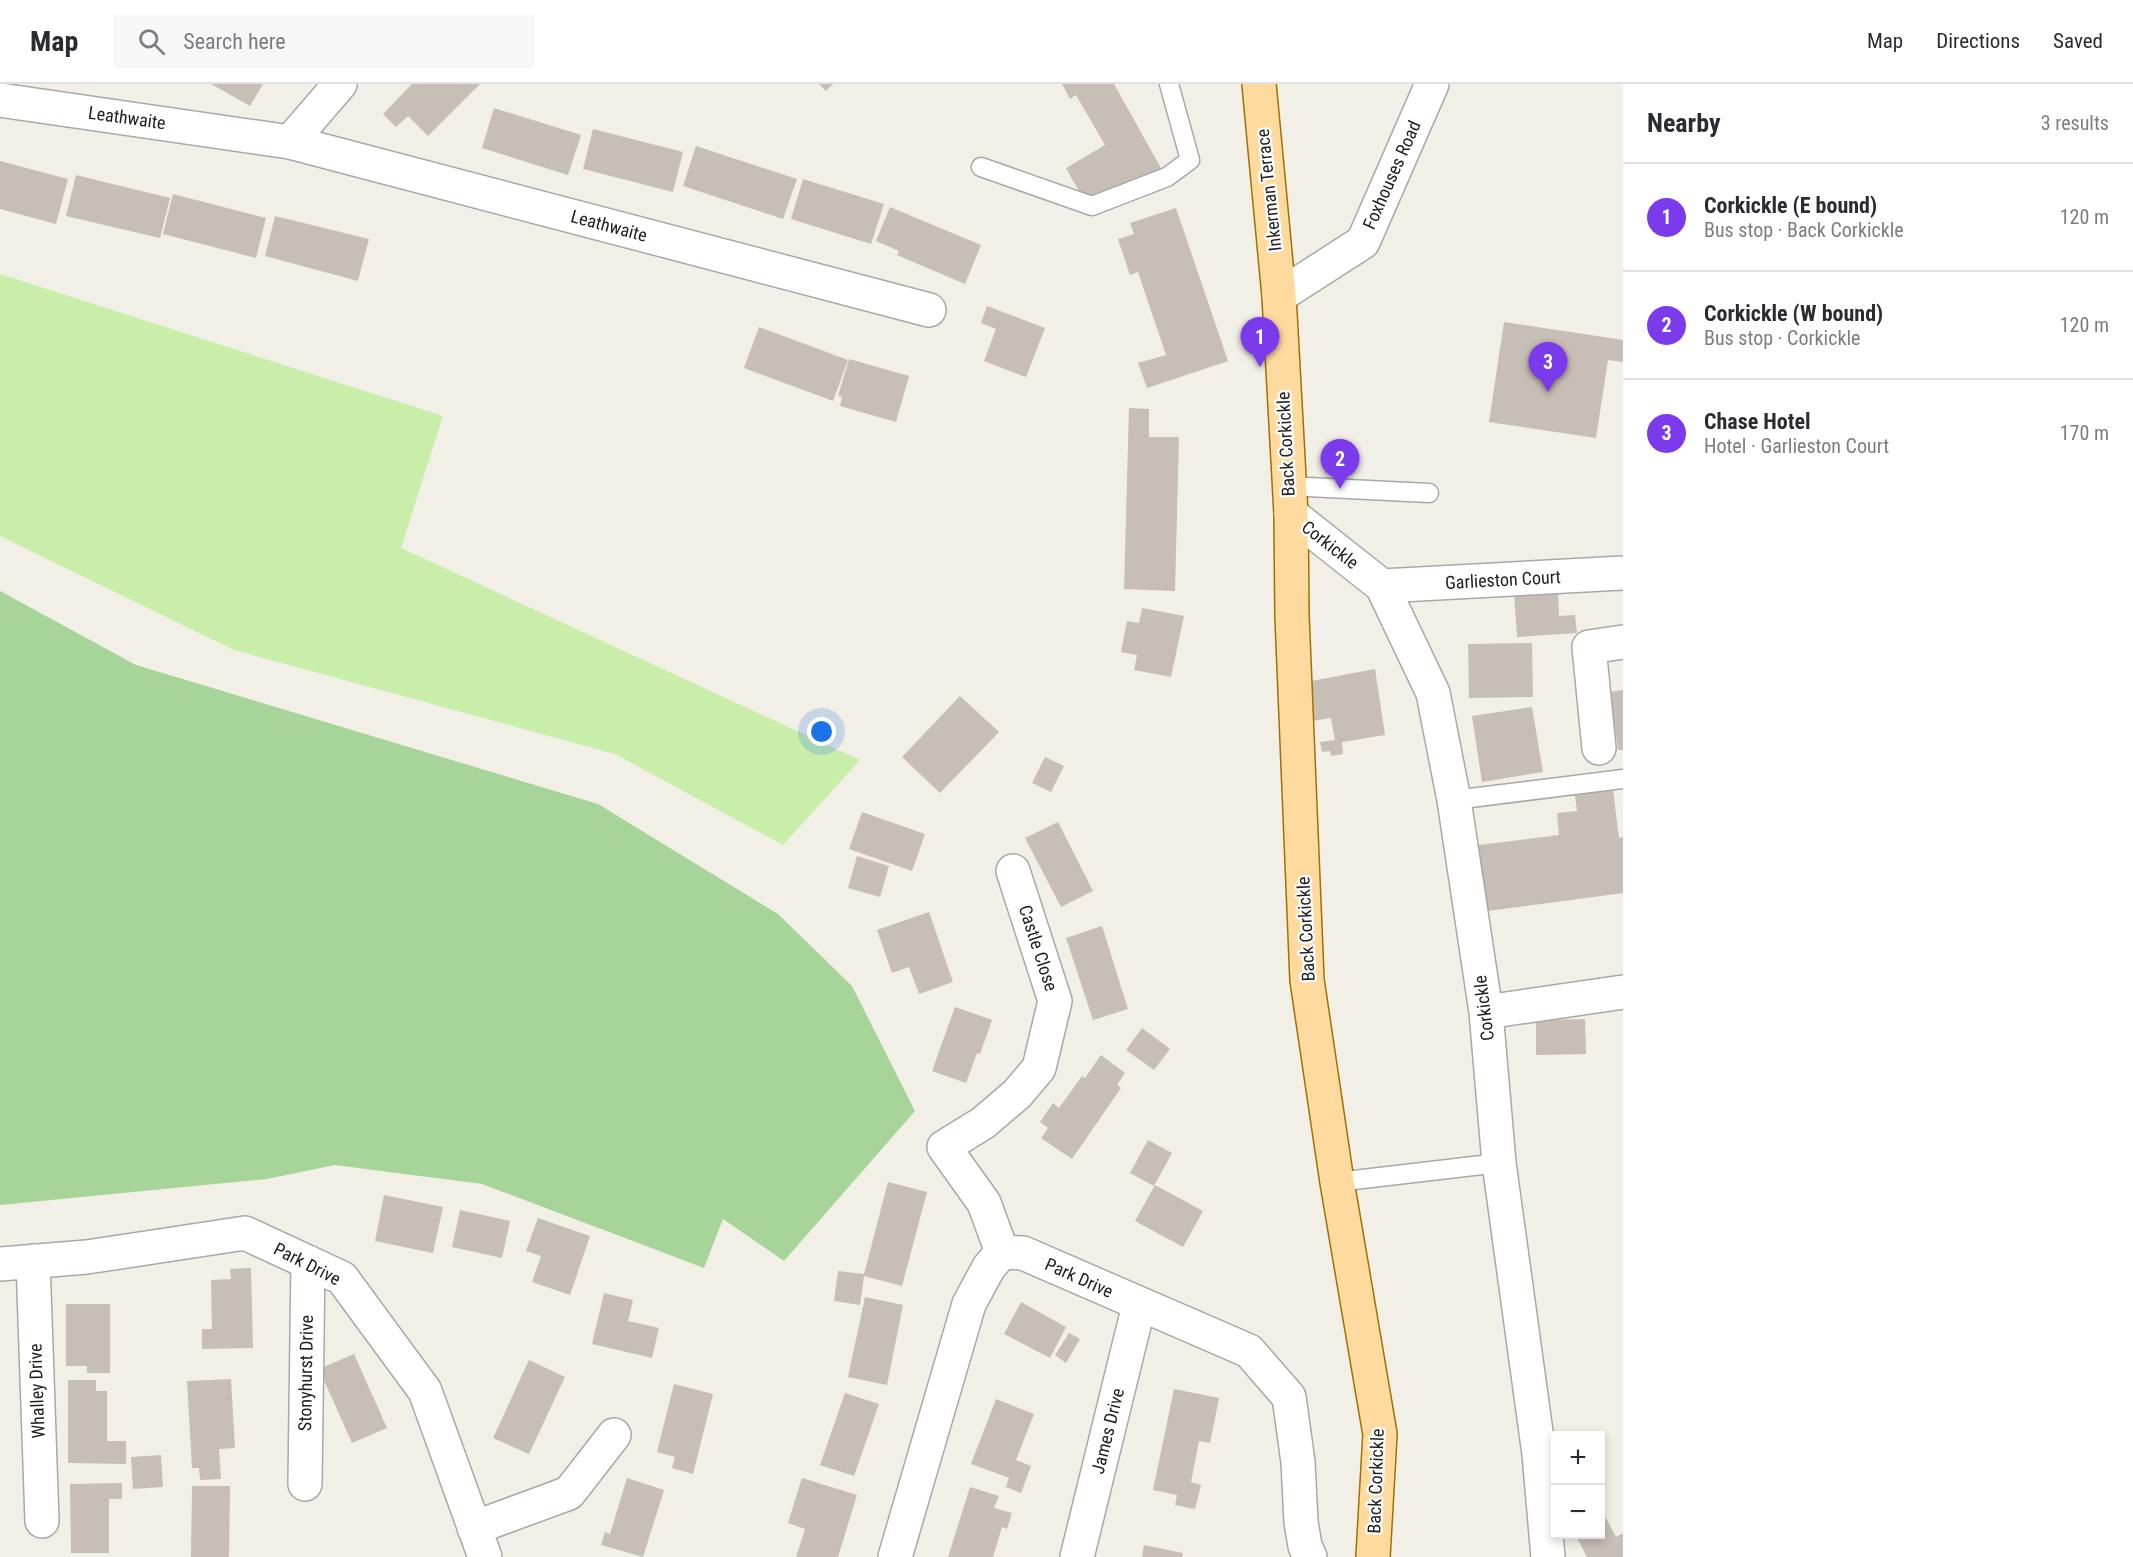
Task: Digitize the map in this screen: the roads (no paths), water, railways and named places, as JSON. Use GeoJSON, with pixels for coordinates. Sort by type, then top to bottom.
{"type":"FeatureCollection","features":[{"type":"Feature","properties":{"kind":"main road","name":"Inkerman Terrace"},"geometry":{"type":"LineString","coordinates":[[1259,84],[1279,296]]}},
{"type":"Feature","properties":{"kind":"main road","name":"Back Corkickle"},"geometry":{"type":"LineString","coordinates":[[1279,296],[1307,980],[1337,1182],[1380,1434],[1373,1557]]}},
{"type":"Feature","properties":{"kind":"street"},"geometry":{"type":"LineString","coordinates":[[0,95],[4,84]]}},
{"type":"Feature","properties":{"kind":"street"},"geometry":{"type":"LineString","coordinates":[[290,142],[340,84]]}},
{"type":"Feature","properties":{"kind":"street","name":"Foxhouses Road"},"geometry":{"type":"LineString","coordinates":[[1279,296],[1363,242],[1432,84]]}},
{"type":"Feature","properties":{"kind":"street","name":"Leathwaite"},"geometry":{"type":"LineString","coordinates":[[0,100],[290,142],[929,310]]}},
{"type":"Feature","properties":{"kind":"street","name":"Corkickle"},"geometry":{"type":"LineString","coordinates":[[1289,500],[1382,586],[1434,693],[1454,800],[1486,1012],[1499,1163],[1539,1454],[1548,1557]]}},
{"type":"Feature","properties":{"kind":"street","name":"Garlieston Court"},"geometry":{"type":"LineString","coordinates":[[1382,586],[1623,573]]}},
{"type":"Feature","properties":{"kind":"street"},"geometry":{"type":"LineString","coordinates":[[1599,748],[1589,647],[1623,642]]}},
{"type":"Feature","properties":{"kind":"street","name":"Castle Close"},"geometry":{"type":"LineString","coordinates":[[1002,1252],[984,1203],[944,1147],[983,1123],[1017,1094],[1039,1068],[1055,1001],[1013,871]]}},
{"type":"Feature","properties":{"kind":"street"},"geometry":{"type":"LineString","coordinates":[[1486,1012],[1623,992]]}},
{"type":"Feature","properties":{"kind":"street","name":"Park Drive"},"geometry":{"type":"LineString","coordinates":[[0,1264],[87,1257],[245,1233],[342,1278],[425,1391],[479,1543]]}},
{"type":"Feature","properties":{"kind":"street"},"geometry":{"type":"LineString","coordinates":[[896,1557],[969,1304],[989,1267],[1002,1252]]}},
{"type":"Feature","properties":{"kind":"street","name":"Park Drive"},"geometry":{"type":"LineString","coordinates":[[1002,1252],[1023,1253],[1249,1352],[1289,1397],[1298,1462],[1301,1522],[1305,1546],[1310,1557]]}},
{"type":"Feature","properties":{"kind":"street","name":"Whalley Drive"},"geometry":{"type":"LineString","coordinates":[[33,1261],[42,1521]]}},
{"type":"Feature","properties":{"kind":"street","name":"Stonyhurst Drive"},"geometry":{"type":"LineString","coordinates":[[305,1484],[308,1263]]}},
{"type":"Feature","properties":{"kind":"street","name":"James Drive"},"geometry":{"type":"LineString","coordinates":[[1077,1557],[1139,1305]]}},
{"type":"Feature","properties":{"kind":"street"},"geometry":{"type":"LineString","coordinates":[[479,1543],[569,1493],[614,1435]]}},
{"type":"Feature","properties":{"kind":"lane"},"geometry":{"type":"LineString","coordinates":[[981,167],[1092,206],[1167,177],[1190,160],[1169,84]]}},
{"type":"Feature","properties":{"kind":"lane"},"geometry":{"type":"LineString","coordinates":[[1289,500],[1429,493]]}},
{"type":"Feature","properties":{"kind":"lane"},"geometry":{"type":"LineString","coordinates":[[1454,800],[1623,779]]}},
{"type":"Feature","properties":{"kind":"lane"},"geometry":{"type":"LineString","coordinates":[[1337,1182],[1499,1163]]}},
{"type":"Feature","properties":{"kind":"place","name":"Corkickle (E bound)"},"geometry":{"type":"Point","coordinates":[1260,367]}},
{"type":"Feature","properties":{"kind":"place","name":"Chase Hotel"},"geometry":{"type":"Point","coordinates":[1548,392]}},
{"type":"Feature","properties":{"kind":"place","name":"Corkickle (W bound)"},"geometry":{"type":"Point","coordinates":[1340,489]}}]}
